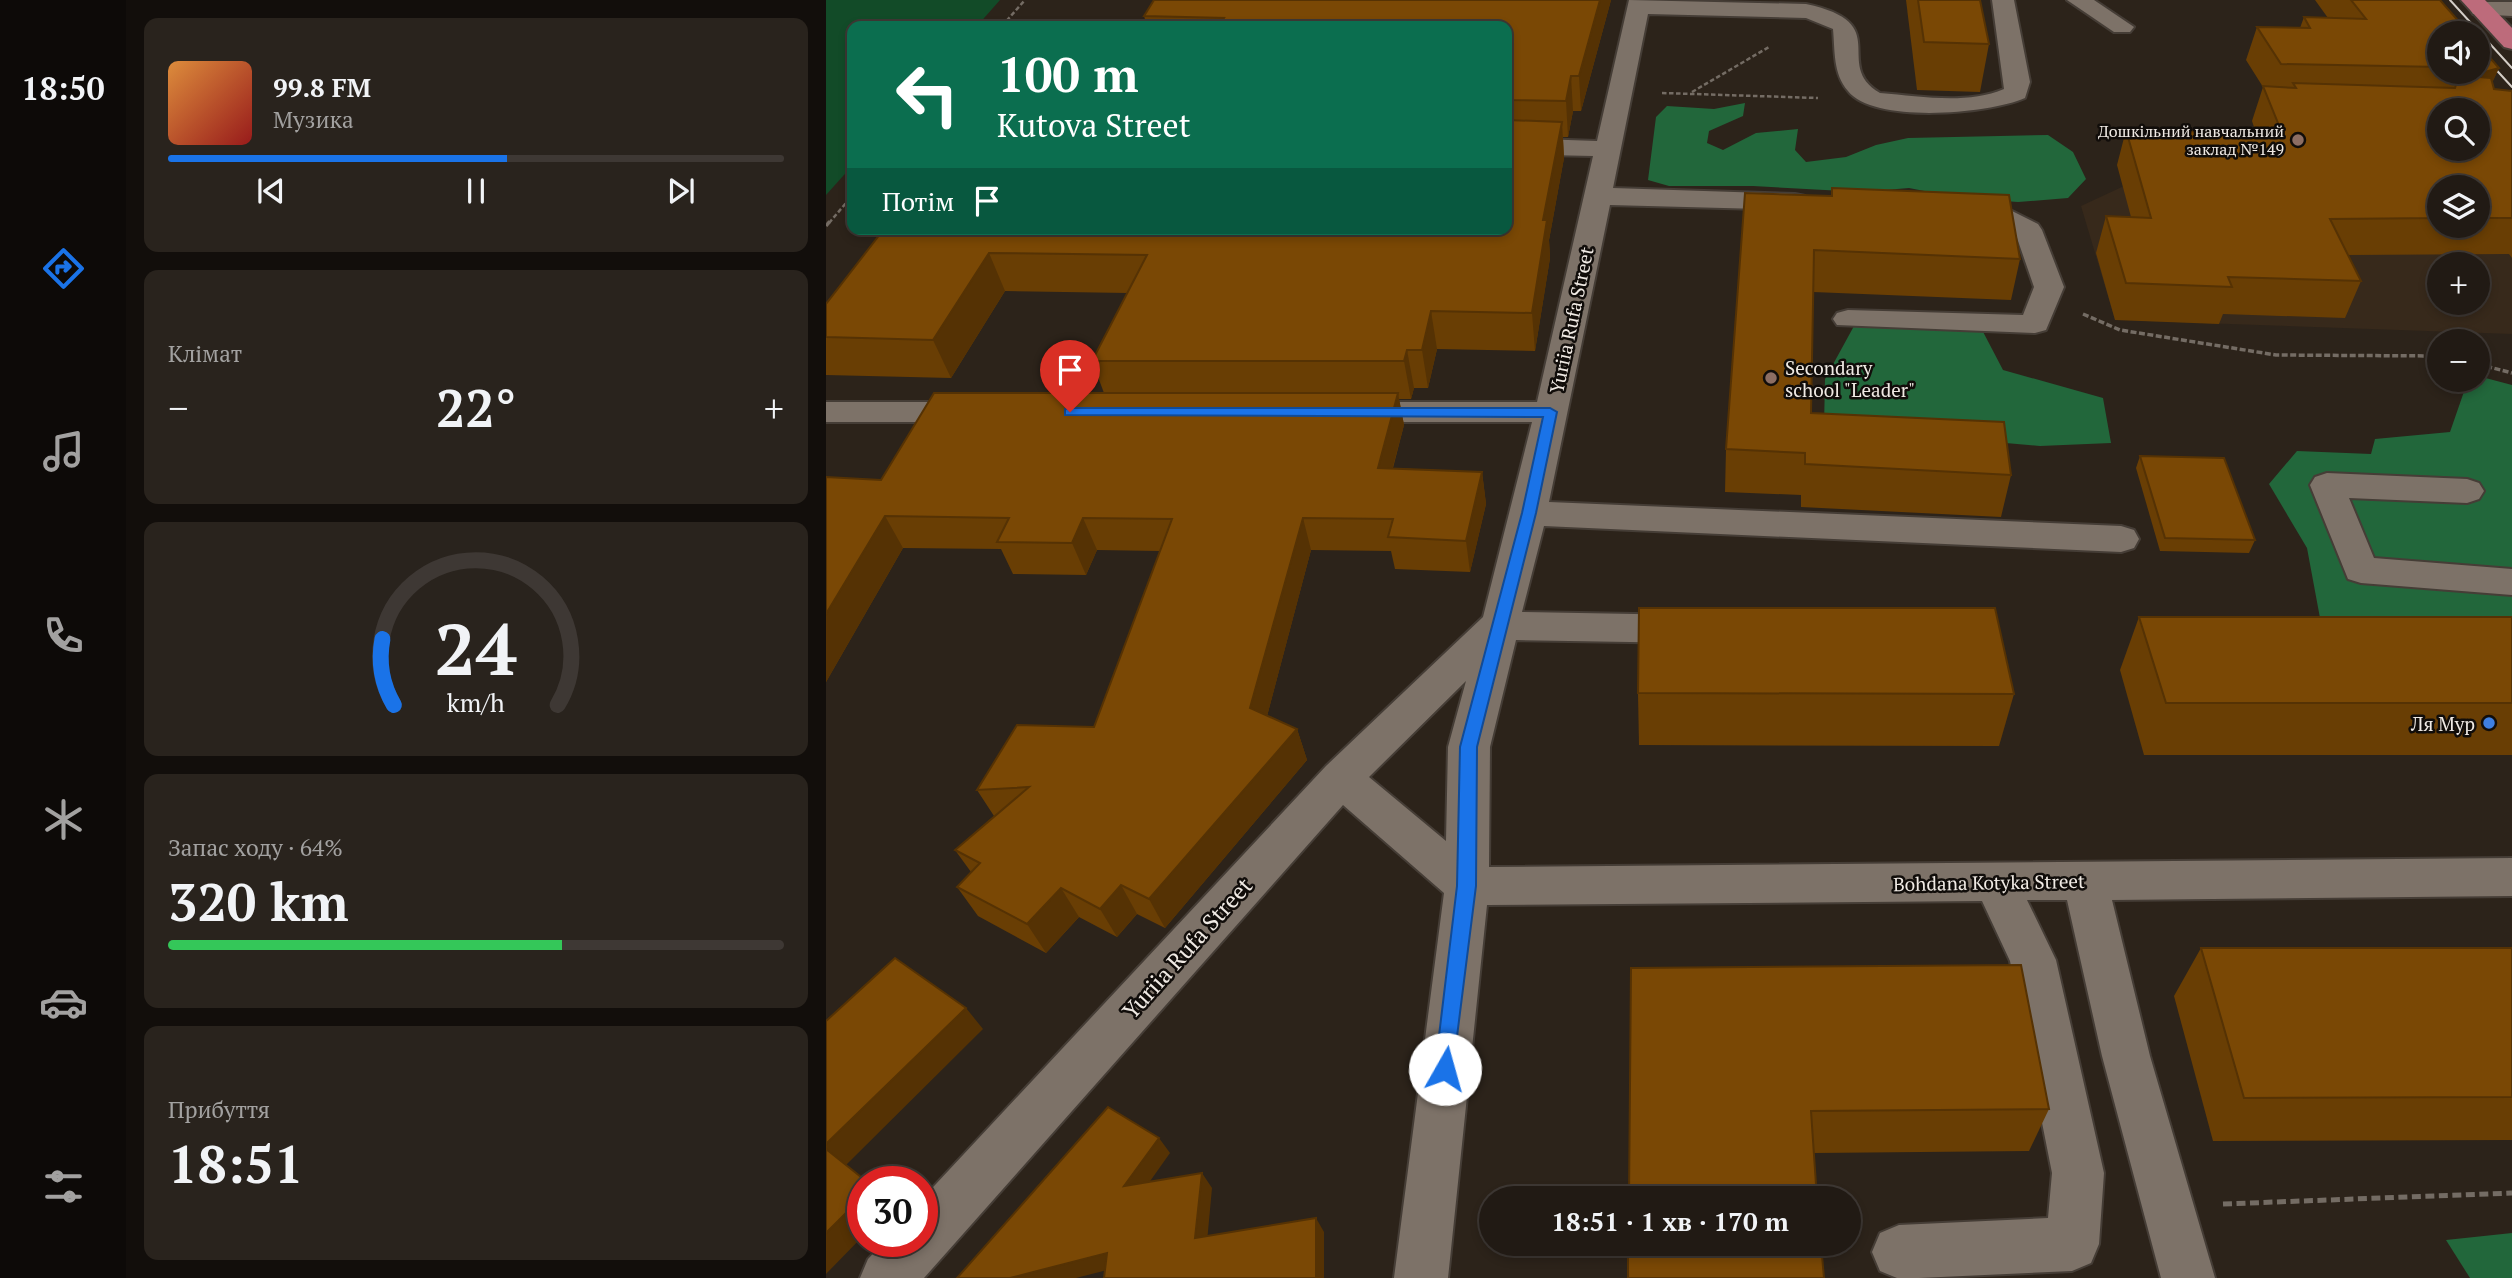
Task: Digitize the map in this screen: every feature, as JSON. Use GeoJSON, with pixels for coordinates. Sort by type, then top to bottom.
{"type":"FeatureCollection","features":[{"type":"Feature","properties":{"kind":"main road"},"geometry":{"type":"LineString","coordinates":[[2476,5],[2512,41]]}},
{"type":"Feature","properties":{"kind":"street"},"geometry":{"type":"LineString","coordinates":[[1639,4],[1812,9],[1839,22],[1844,28],[1852,83],[1861,94],[1874,100],[1981,104],[2002,101],[2016,93],[2018,82],[2003,0]]}},
{"type":"Feature","properties":{"kind":"street"},"geometry":{"type":"LineString","coordinates":[[2078,0],[2122,27]]}},
{"type":"Feature","properties":{"kind":"street","name":"Yuriia Rufa Street"},"geometry":{"type":"LineString","coordinates":[[1421,1278],[1467,886],[1469,747],[1529,513],[1639,4]]}},
{"type":"Feature","properties":{"kind":"street"},"geometry":{"type":"LineString","coordinates":[[2476,5],[2512,9]]}},
{"type":"Feature","properties":{"kind":"street"},"geometry":{"type":"LineString","coordinates":[[1512,146],[1606,149]]}},
{"type":"Feature","properties":{"kind":"street"},"geometry":{"type":"LineString","coordinates":[[1598,196],[1818,202]]}},
{"type":"Feature","properties":{"kind":"street"},"geometry":{"type":"LineString","coordinates":[[1848,319],[2035,324],[2049,287],[2028,230],[1982,207],[1941,206]]}},
{"type":"Feature","properties":{"kind":"street"},"geometry":{"type":"LineString","coordinates":[[826,412],[1006,412]]}},
{"type":"Feature","properties":{"kind":"street"},"geometry":{"type":"LineString","coordinates":[[1324,412],[1550,412]]}},
{"type":"Feature","properties":{"kind":"street"},"geometry":{"type":"LineString","coordinates":[[2467,491],[2327,485],[2361,569],[2512,582]]}},
{"type":"Feature","properties":{"kind":"street"},"geometry":{"type":"LineString","coordinates":[[1529,513],[2121,539]]}},
{"type":"Feature","properties":{"kind":"street"},"geometry":{"type":"LineString","coordinates":[[1498,626],[1723,630]]}},
{"type":"Feature","properties":{"kind":"street","name":"Yuriia Rufa Street"},"geometry":{"type":"LineString","coordinates":[[938,1222],[1341,778],[1498,626]]}},
{"type":"Feature","properties":{"kind":"street"},"geometry":{"type":"LineString","coordinates":[[1341,778],[1467,886]]}},
{"type":"Feature","properties":{"kind":"street","name":"Bohdana Kotyka Street"},"geometry":{"type":"LineString","coordinates":[[1467,886],[2512,877]]}},
{"type":"Feature","properties":{"kind":"street"},"geometry":{"type":"LineString","coordinates":[[2085,880],[2126,1056],[2188,1278]]}},
{"type":"Feature","properties":{"kind":"street"},"geometry":{"type":"LineString","coordinates":[[1899,1252],[2072,1244],[2078,1173],[2033,960],[1995,882]]}},
{"type":"Feature","properties":{"kind":"street","name":"Yuriia Rufa Street"},"geometry":{"type":"LineString","coordinates":[[887,1278],[906,1257]]}},
{"type":"Feature","properties":{"kind":"path"},"geometry":{"type":"LineString","coordinates":[[1006,21],[1025,0]]}},
{"type":"Feature","properties":{"kind":"path"},"geometry":{"type":"LineString","coordinates":[[1689,93],[1812,9]]}},
{"type":"Feature","properties":{"kind":"path"},"geometry":{"type":"LineString","coordinates":[[1619,91],[1874,100]]}},
{"type":"Feature","properties":{"kind":"path"},"geometry":{"type":"LineString","coordinates":[[826,226],[847,203]]}},
{"type":"Feature","properties":{"kind":"path"},"geometry":{"type":"LineString","coordinates":[[2047,292],[2092,319],[2120,330],[2276,355],[2427,356]]}},
{"type":"Feature","properties":{"kind":"path"},"geometry":{"type":"LineString","coordinates":[[2490,367],[2512,373]]}},
{"type":"Feature","properties":{"kind":"path"},"geometry":{"type":"LineString","coordinates":[[2167,1206],[2512,1193]]}},
{"type":"Feature","properties":{"kind":"shaded area"},"geometry":{"type":"Polygon","coordinates":[[[2124,186],[2427,224],[2427,238],[2490,238],[2490,218],[2512,202],[2512,334],[2490,333],[2490,329],[2427,331],[2115,320],[2081,206],[2124,186]]]}},
{"type":"Feature","properties":{"kind":"green space"},"geometry":{"type":"Polygon","coordinates":[[[826,0],[1000,0],[981,21],[847,21],[847,172],[826,195],[826,0]]]}},
{"type":"Feature","properties":{"kind":"green space"},"geometry":{"type":"Polygon","coordinates":[[[1745,103],[1743,116],[1709,131],[1707,143],[1723,150],[1756,133],[1798,129],[1795,150],[1806,162],[1846,157],[1876,145],[1908,138],[2048,135],[2073,152],[2086,179],[2068,198],[2018,202],[1960,198],[1909,188],[1862,192],[1753,186],[1669,186],[1648,180],[1656,117],[1667,106],[1714,109],[1745,103]]]}},
{"type":"Feature","properties":{"kind":"green space"},"geometry":{"type":"Polygon","coordinates":[[[1854,326],[1980,326],[2003,370],[2103,398],[2111,443],[2040,446],[1824,427],[1825,379],[1854,326]]]}},
{"type":"Feature","properties":{"kind":"green space"},"geometry":{"type":"Polygon","coordinates":[[[2490,379],[2512,385],[2512,622],[2320,618],[2307,548],[2269,484],[2297,451],[2371,454],[2375,439],[2450,432],[2464,392],[2490,392],[2490,379]]]}},
{"type":"Feature","properties":{"kind":"green space"},"geometry":{"type":"Polygon","coordinates":[[[2512,1233],[2512,1278],[2470,1278],[2446,1240],[2512,1233]]]}},
{"type":"Feature","properties":{"kind":"building"},"geometry":{"type":"Polygon","coordinates":[[[1154,0],[1600,0],[1579,76],[1571,76],[1566,101],[1512,100],[1512,21],[1222,21],[1224,18],[1144,16],[1154,0]]]}},
{"type":"Feature","properties":{"kind":"building"},"geometry":{"type":"Polygon","coordinates":[[[1918,0],[1980,0],[1989,44],[1924,42],[1918,0]]]}},
{"type":"Feature","properties":{"kind":"building"},"geometry":{"type":"Polygon","coordinates":[[[2351,0],[2440,0],[2458,21],[2427,21],[2427,67],[2281,64],[2257,27],[2310,28],[2304,17],[2366,19],[2351,0]]]}},
{"type":"Feature","properties":{"kind":"building"},"geometry":{"type":"Polygon","coordinates":[[[2490,58],[2499,68],[2490,70],[2490,58]]]}},
{"type":"Feature","properties":{"kind":"building"},"geometry":{"type":"Polygon","coordinates":[[[2490,78],[2494,89],[2512,91],[2512,218],[2490,218],[2490,175],[2427,175],[2427,218],[2330,219],[2361,281],[2228,277],[2232,287],[2126,283],[2106,216],[2151,218],[2126,130],[2282,133],[2263,86],[2296,88],[2293,83],[2455,88],[2456,84],[2490,84],[2490,78]]]}},
{"type":"Feature","properties":{"kind":"building"},"geometry":{"type":"Polygon","coordinates":[[[1512,120],[1562,122],[1543,220],[1547,220],[1532,313],[1431,311],[1422,350],[1407,350],[1404,361],[1092,361],[1147,255],[989,253],[933,340],[826,337],[826,304],[879,235],[1512,235],[1512,120]]]}},
{"type":"Feature","properties":{"kind":"building"},"geometry":{"type":"Polygon","coordinates":[[[1832,188],[2009,195],[2020,259],[1814,250],[1811,413],[2004,422],[2011,475],[1805,464],[1805,453],[1726,449],[1745,193],[1832,196],[1832,188]]]}},
{"type":"Feature","properties":{"kind":"building"},"geometry":{"type":"Polygon","coordinates":[[[934,393],[1398,393],[1378,468],[1482,472],[1466,541],[1388,537],[1393,519],[1303,518],[1250,708],[1297,729],[1149,899],[1121,885],[1100,909],[1061,888],[1027,924],[957,887],[980,863],[955,850],[1029,787],[977,790],[1017,725],[1094,727],[1172,519],[1083,518],[1072,543],[997,542],[1009,518],[885,516],[826,614],[826,477],[881,480],[934,393]]]}},
{"type":"Feature","properties":{"kind":"building"},"geometry":{"type":"Polygon","coordinates":[[[2140,456],[2224,458],[2255,540],[2165,538],[2140,456]]]}},
{"type":"Feature","properties":{"kind":"building"},"geometry":{"type":"Polygon","coordinates":[[[1639,608],[1995,608],[2014,694],[1638,693],[1639,608]]]}},
{"type":"Feature","properties":{"kind":"building"},"geometry":{"type":"Polygon","coordinates":[[[2139,617],[2512,617],[2512,703],[2166,703],[2139,617]]]}},
{"type":"Feature","properties":{"kind":"building"},"geometry":{"type":"Polygon","coordinates":[[[2201,948],[2512,948],[2512,1097],[2244,1098],[2201,948]]]}},
{"type":"Feature","properties":{"kind":"building"},"geometry":{"type":"Polygon","coordinates":[[[895,958],[966,1008],[826,1144],[826,1021],[895,958]]]}},
{"type":"Feature","properties":{"kind":"building"},"geometry":{"type":"Polygon","coordinates":[[[2021,965],[2049,1109],[1811,1111],[1816,1186],[1629,1186],[1631,968],[2021,965]]]}},
{"type":"Feature","properties":{"kind":"building"},"geometry":{"type":"Polygon","coordinates":[[[1108,1107],[1159,1138],[1124,1186],[1202,1173],[1195,1238],[1316,1218],[1316,1278],[1104,1278],[1107,1253],[1010,1278],[957,1278],[1108,1107]]]}},
{"type":"Feature","properties":{"kind":"building"},"geometry":{"type":"Polygon","coordinates":[[[826,1149],[847,1166],[847,1212],[826,1233],[826,1149]]]}},
{"type":"Feature","properties":{"kind":"building"},"geometry":{"type":"Polygon","coordinates":[[[1628,1256],[1822,1256],[1824,1278],[1628,1278],[1628,1256]]]}},
{"type":"Feature","properties":{"kind":"tram line"},"geometry":{"type":"LineString","coordinates":[[2450,0],[2512,68]]}},
{"type":"Feature","properties":{"kind":"tram line"},"geometry":{"type":"LineString","coordinates":[[2490,63],[2512,87]]}},
{"type":"Feature","properties":{"kind":"place","name":"Дошкільний навчальний заклад №149"},"geometry":{"type":"Point","coordinates":[2298,140]}},
{"type":"Feature","properties":{"kind":"place","name":"Secondary school \"Leader\""},"geometry":{"type":"Point","coordinates":[1771,378]}},
{"type":"Feature","properties":{"kind":"place","name":"Ля Мур"},"geometry":{"type":"Point","coordinates":[2489,723]}},
{"type":"Feature","properties":{"kind":"route"},"geometry":{"type":"LineString","coordinates":[[1070,412],[1550,412],[1529,513],[1469,747],[1467,886],[1445,1069]]}}]}
